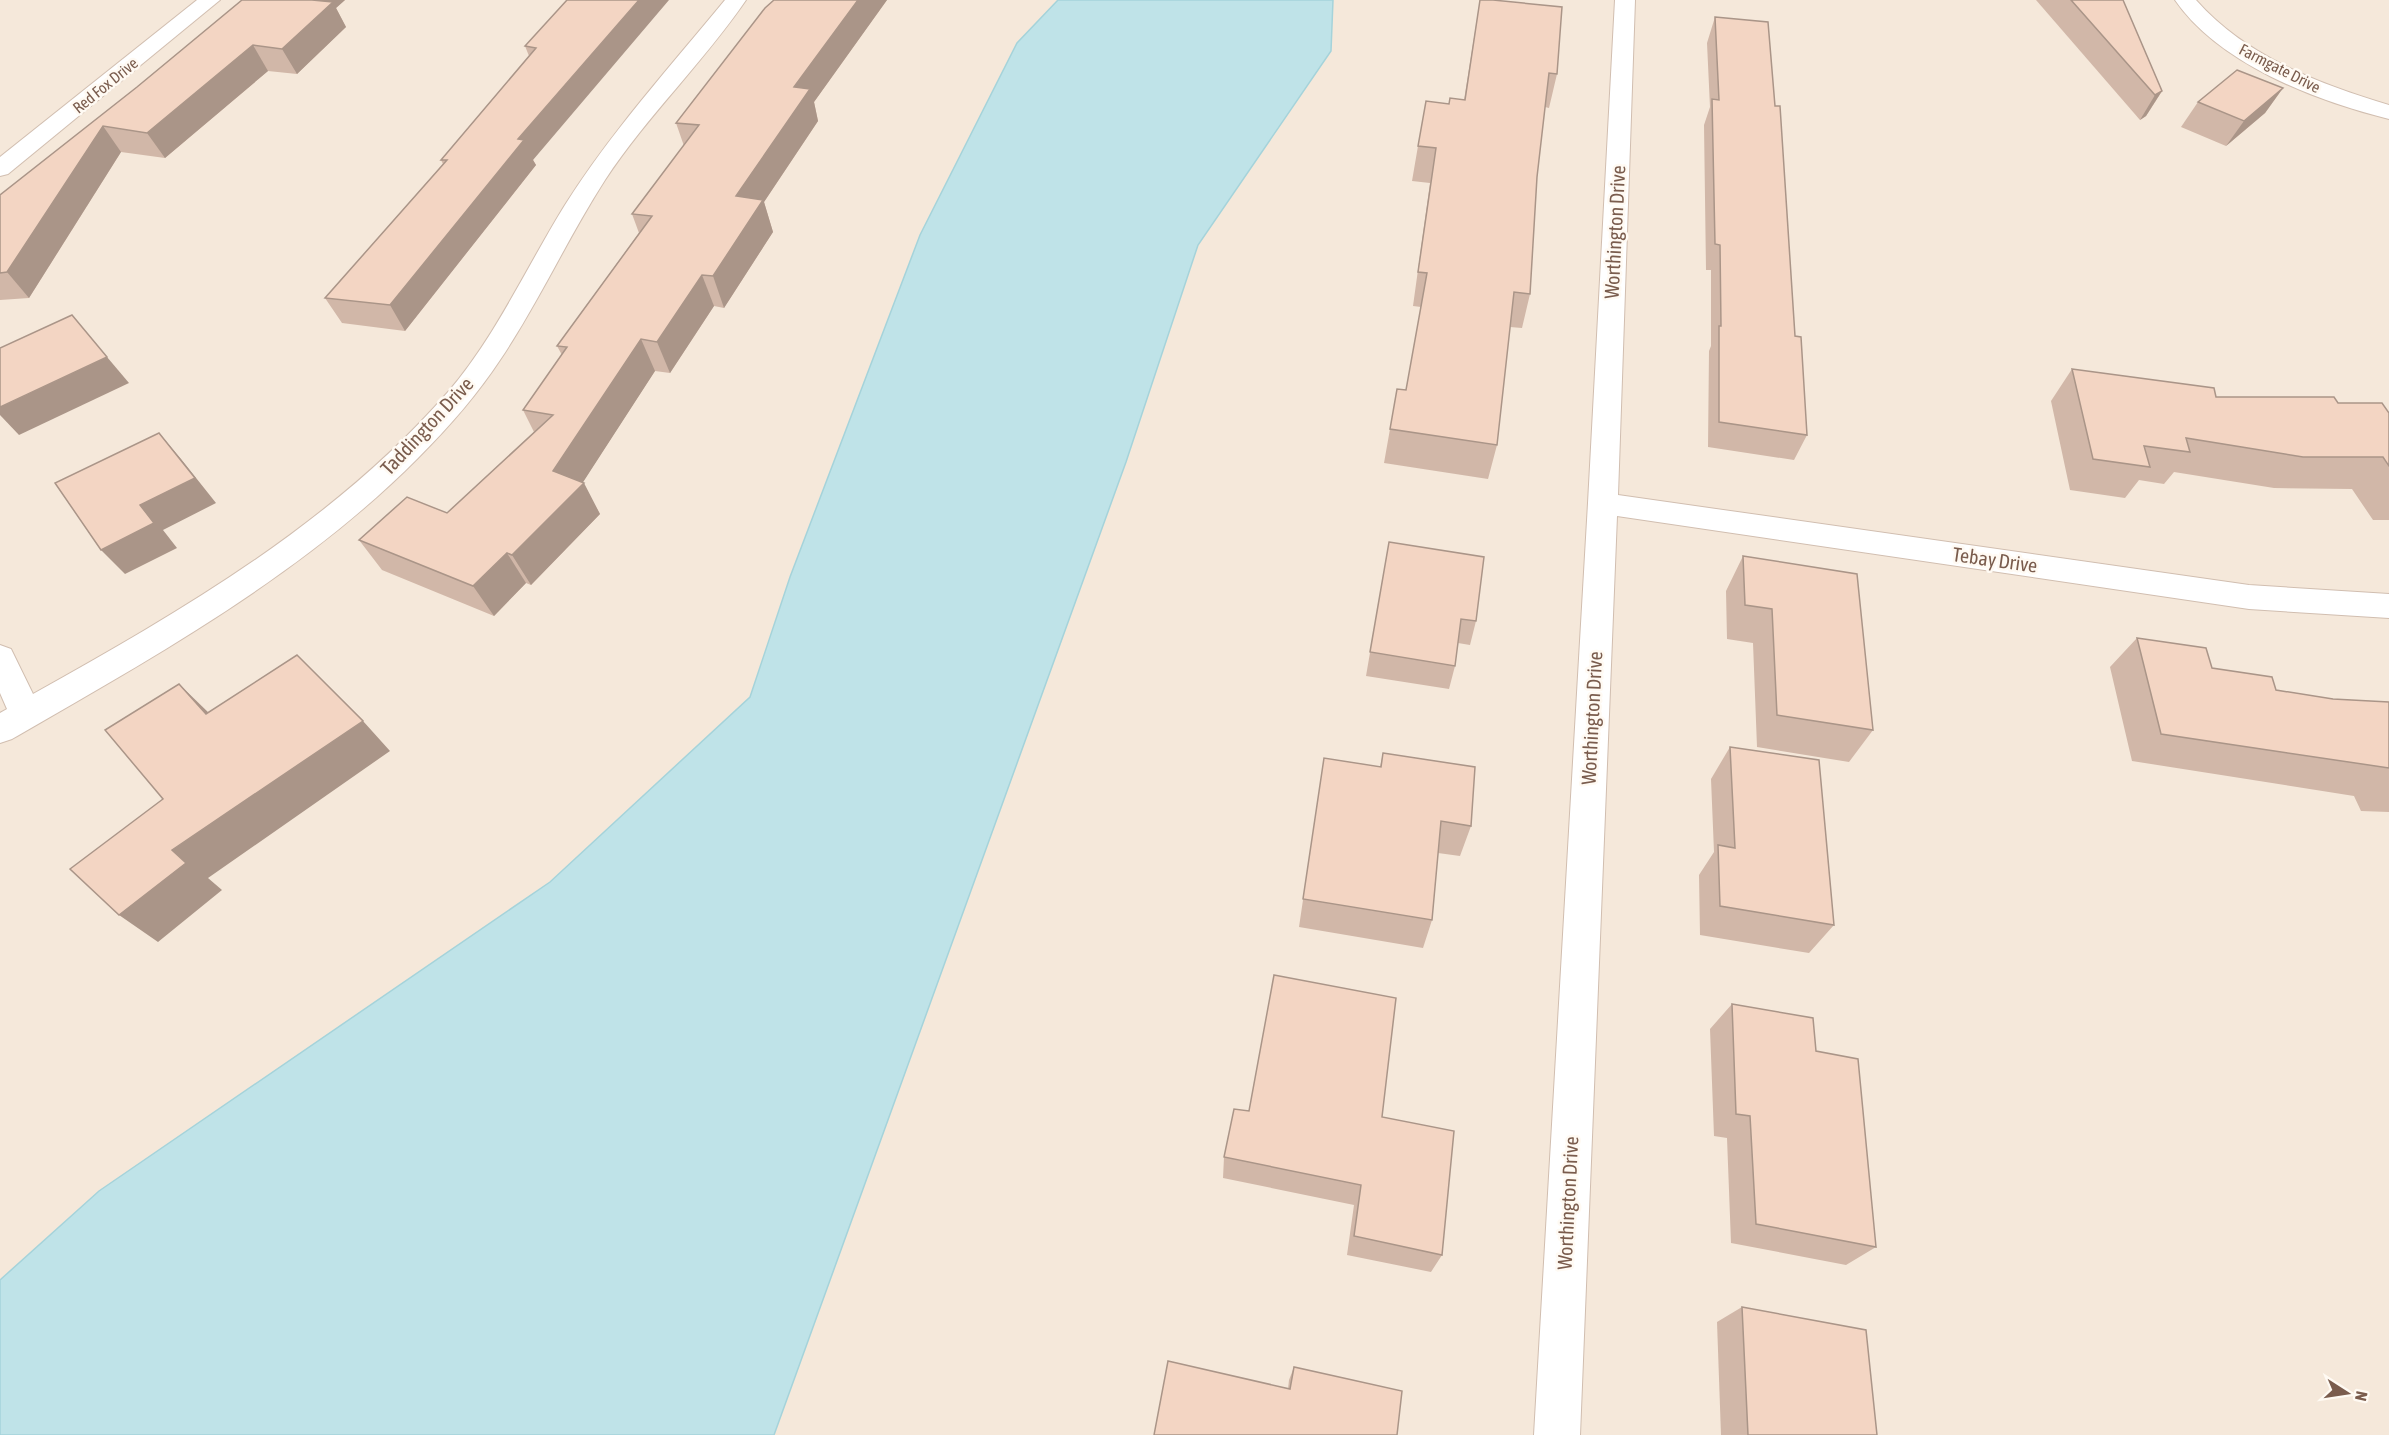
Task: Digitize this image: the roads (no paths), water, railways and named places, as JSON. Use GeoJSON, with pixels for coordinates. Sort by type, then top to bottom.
{"type":"FeatureCollection","features":[{"type":"Feature","properties":{"kind":"street","name":"Red Fox Drive"},"geometry":{"type":"LineString","coordinates":[[0,169],[210,0]]}},
{"type":"Feature","properties":{"kind":"street","name":"Taddington Drive"},"geometry":{"type":"LineString","coordinates":[[13,722],[126,659],[233,592],[312,535],[377,480],[416,443],[458,397],[506,332],[578,204],[618,146],[736,0]]}},
{"type":"Feature","properties":{"kind":"street","name":"Worthington Drive"},"geometry":{"type":"LineString","coordinates":[[1557,1435],[1603,503],[1624,0]]}},
{"type":"Feature","properties":{"kind":"street","name":"Farmgate Drive"},"geometry":{"type":"LineString","coordinates":[[2185,0],[2209,26],[2260,60],[2330,93],[2389,112]]}},
{"type":"Feature","properties":{"kind":"street","name":"Tebay Drive"},"geometry":{"type":"LineString","coordinates":[[1603,503],[2249,597],[2389,606]]}},
{"type":"Feature","properties":{"kind":"street"},"geometry":{"type":"LineString","coordinates":[[0,658],[13,722]]}},
{"type":"Feature","properties":{"kind":"water"},"geometry":{"type":"Polygon","coordinates":[[[1058,0],[1333,0],[1331,51],[1198,245],[1126,462],[774,1435],[0,1435],[0,1280],[99,1191],[550,882],[750,697],[790,577],[920,235],[1017,43],[1058,0]]]}}]}
